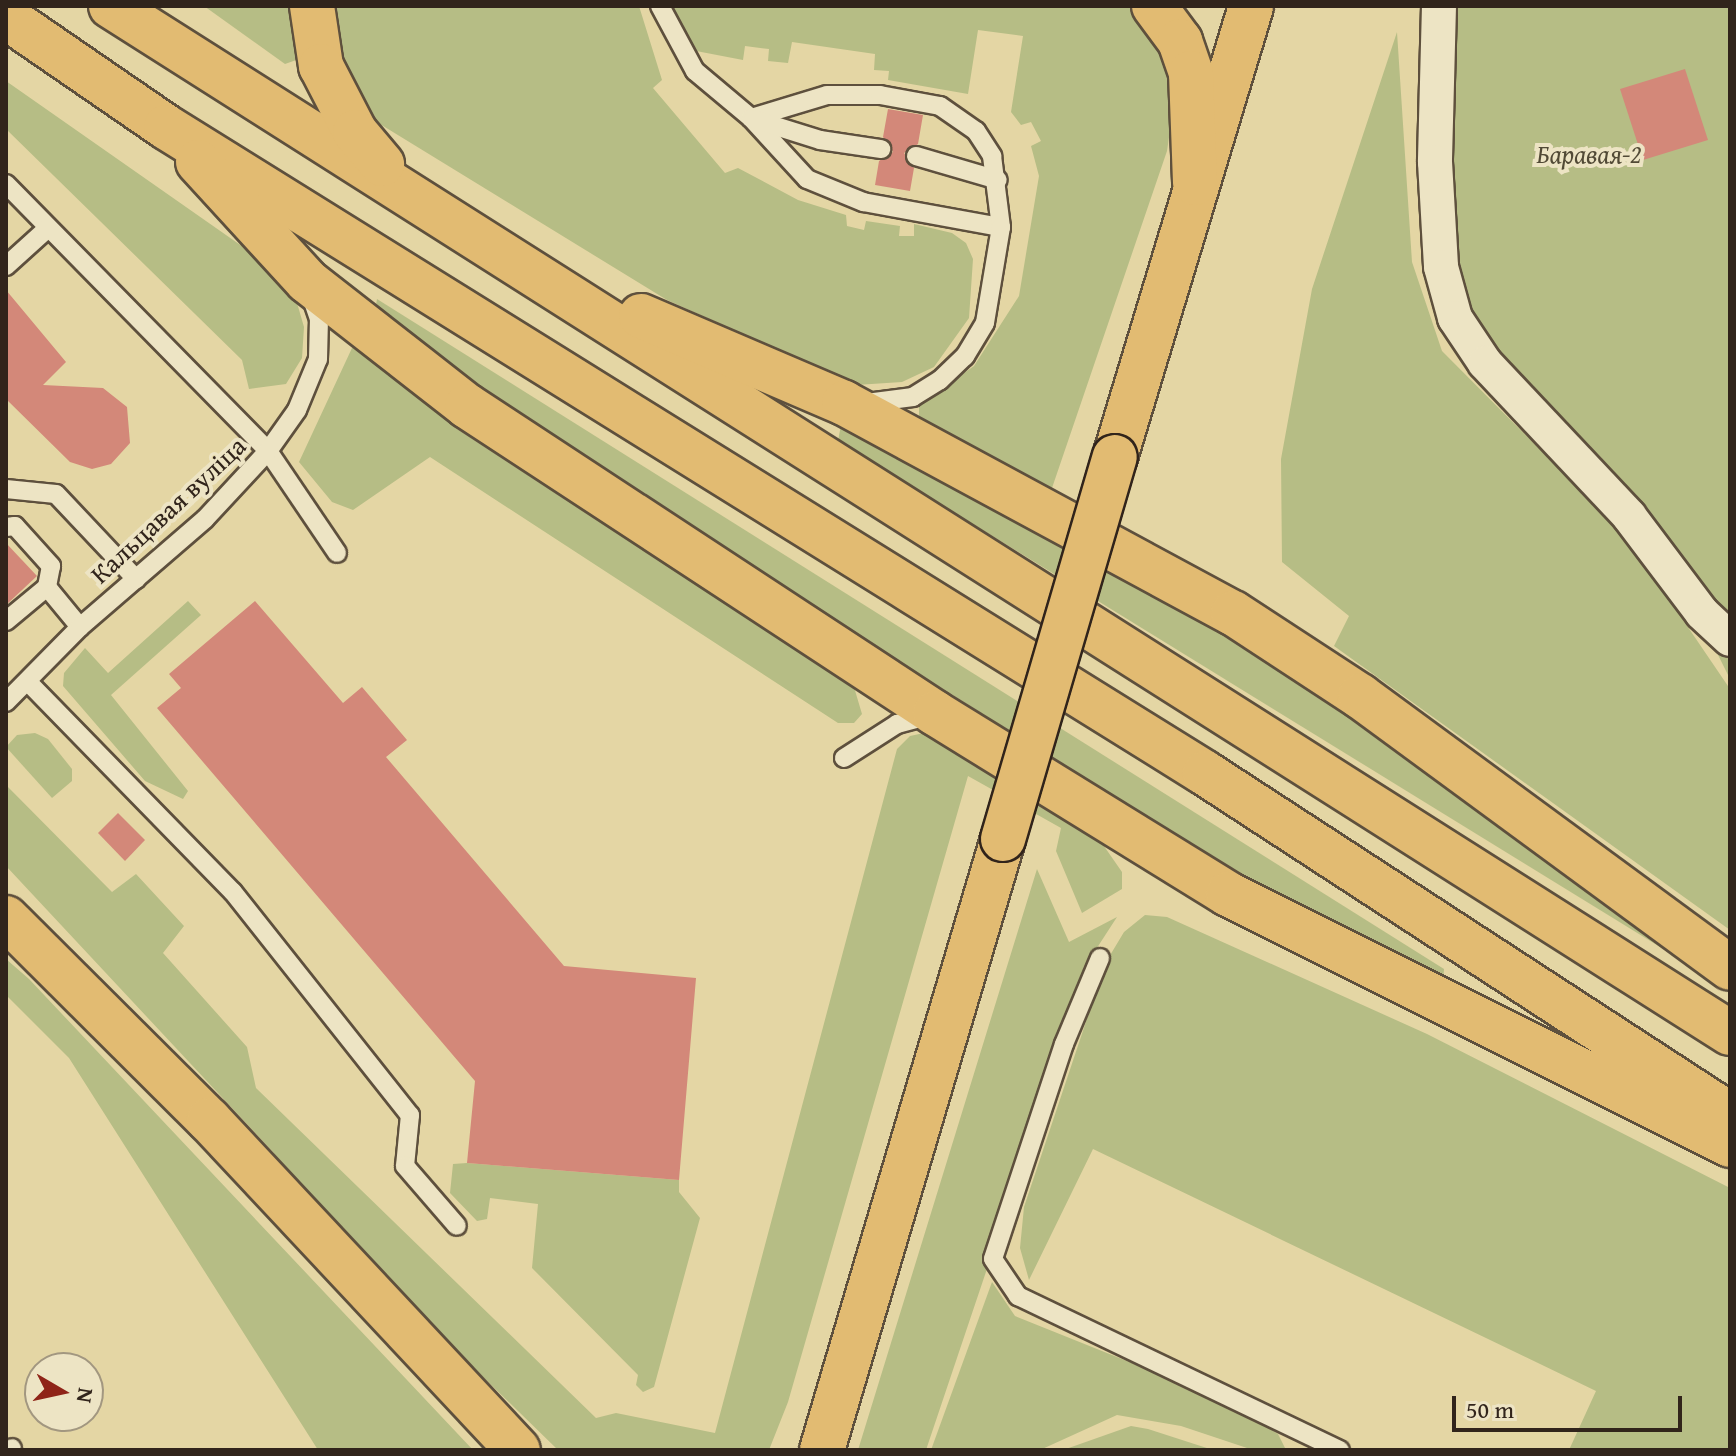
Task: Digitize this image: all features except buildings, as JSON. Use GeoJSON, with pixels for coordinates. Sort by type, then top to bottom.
{"type":"FeatureCollection","features":[{"type":"Feature","properties":{"kind":"main road"},"geometry":{"type":"LineString","coordinates":[[111,6],[402,187],[1730,1033]]}},
{"type":"Feature","properties":{"kind":"main road"},"geometry":{"type":"LineString","coordinates":[[312,6],[321,66],[355,132],[402,187]]}},
{"type":"Feature","properties":{"kind":"main road"},"geometry":{"type":"LineString","coordinates":[[1154,6],[1180,41],[1191,73],[1195,183]]}},
{"type":"Feature","properties":{"kind":"main road"},"geometry":{"type":"LineString","coordinates":[[804,1450],[828,1431],[1195,183],[1251,6]]}},
{"type":"Feature","properties":{"kind":"main road"},"geometry":{"type":"LineString","coordinates":[[6,17],[166,127],[1179,756],[1730,1115]]}},
{"type":"Feature","properties":{"kind":"main road"},"geometry":{"type":"LineString","coordinates":[[166,127],[307,281],[467,406],[935,713],[1228,894],[1361,966],[1730,1145]]}},
{"type":"Feature","properties":{"kind":"main road"},"geometry":{"type":"LineString","coordinates":[[542,276],[844,403],[1233,613],[1432,747],[1730,968]]}},
{"type":"Feature","properties":{"kind":"main road"},"geometry":{"type":"LineString","coordinates":[[6,918],[209,1120],[518,1450]]}},
{"type":"Feature","properties":{"kind":"street"},"geometry":{"type":"LineString","coordinates":[[1439,6],[1435,162],[1441,267],[1455,318],[1485,363],[1629,516],[1730,639]]}},
{"type":"Feature","properties":{"kind":"lane"},"geometry":{"type":"LineString","coordinates":[[660,6],[695,71],[751,118],[807,179],[863,202],[1001,227]]}},
{"type":"Feature","properties":{"kind":"lane"},"geometry":{"type":"LineString","coordinates":[[751,118],[827,95],[880,95],[940,106],[976,131],[998,180],[1001,227],[995,289],[965,356],[913,397],[844,403]]}},
{"type":"Feature","properties":{"kind":"lane"},"geometry":{"type":"LineString","coordinates":[[751,118],[820,140],[881,149]]}},
{"type":"Feature","properties":{"kind":"lane"},"geometry":{"type":"LineString","coordinates":[[916,156],[998,180]]}},
{"type":"Feature","properties":{"kind":"lane"},"geometry":{"type":"LineString","coordinates":[[6,184],[268,451],[337,553]]}},
{"type":"Feature","properties":{"kind":"lane"},"geometry":{"type":"LineString","coordinates":[[6,266],[48,228]]}},
{"type":"Feature","properties":{"kind":"lane","name":"Кальцавая вуліца"},"geometry":{"type":"LineString","coordinates":[[6,702],[80,627],[136,579],[268,451],[297,410],[318,359],[319,319],[307,281]]}},
{"type":"Feature","properties":{"kind":"lane"},"geometry":{"type":"LineString","coordinates":[[6,489],[56,494],[136,579]]}},
{"type":"Feature","properties":{"kind":"lane"},"geometry":{"type":"LineString","coordinates":[[6,527],[15,526],[51,566],[47,587],[6,621]]}},
{"type":"Feature","properties":{"kind":"lane"},"geometry":{"type":"LineString","coordinates":[[47,587],[80,627]]}},
{"type":"Feature","properties":{"kind":"lane"},"geometry":{"type":"LineString","coordinates":[[28,682],[233,892],[410,1115],[405,1166],[457,1226]]}},
{"type":"Feature","properties":{"kind":"lane"},"geometry":{"type":"LineString","coordinates":[[844,758],[897,724],[935,713]]}},
{"type":"Feature","properties":{"kind":"lane"},"geometry":{"type":"LineString","coordinates":[[1100,958],[1064,1044],[993,1259],[1018,1296],[1340,1450]]}},
{"type":"Feature","properties":{"kind":"green space"},"geometry":{"type":"Polygon","coordinates":[[[204,6],[297,6],[299,59],[285,64],[204,6]]]}},
{"type":"Feature","properties":{"kind":"green space"},"geometry":{"type":"Polygon","coordinates":[[[332,6],[639,6],[662,80],[653,88],[725,173],[738,168],[798,200],[846,215],[847,226],[864,230],[866,221],[900,226],[899,236],[914,236],[914,224],[952,233],[966,243],[973,259],[969,318],[934,367],[902,382],[856,385],[667,300],[375,121],[340,68],[332,6]]]}},
{"type":"Feature","properties":{"kind":"green space"},"geometry":{"type":"Polygon","coordinates":[[[672,6],[1133,6],[1162,41],[1174,102],[1167,151],[1052,488],[919,418],[919,405],[974,366],[1019,296],[1039,176],[1031,146],[1041,141],[1031,122],[1021,125],[1011,112],[1023,36],[978,30],[968,94],[888,80],[889,71],[874,70],[875,54],[792,42],[788,63],[768,61],[769,49],[745,46],[743,60],[691,50],[672,6]]]}},
{"type":"Feature","properties":{"kind":"green space","name":"Баравая-2"},"geometry":{"type":"Polygon","coordinates":[[[1450,6],[1730,6],[1730,679],[1652,522],[1496,358],[1471,317],[1453,266],[1450,6]]]}},
{"type":"Feature","properties":{"kind":"green space"},"geometry":{"type":"Polygon","coordinates":[[[1397,32],[1412,262],[1442,351],[1626,536],[1730,689],[1730,930],[1334,646],[1349,616],[1282,562],[1281,459],[1312,289],[1397,32]]]}},
{"type":"Feature","properties":{"kind":"green space"},"geometry":{"type":"Polygon","coordinates":[[[6,81],[269,265],[295,296],[304,327],[302,358],[286,384],[249,389],[242,360],[6,129],[6,81]]]}},
{"type":"Feature","properties":{"kind":"green space"},"geometry":{"type":"Polygon","coordinates":[[[377,299],[1444,969],[1443,982],[1278,900],[562,449],[375,311],[377,299]]]}},
{"type":"Feature","properties":{"kind":"green space"},"geometry":{"type":"Polygon","coordinates":[[[352,348],[375,351],[451,425],[816,663],[851,677],[862,714],[854,723],[838,723],[430,457],[353,510],[332,502],[299,462],[352,348]]]}},
{"type":"Feature","properties":{"kind":"green space"},"geometry":{"type":"Polygon","coordinates":[[[841,425],[1026,510],[1345,705],[1725,987],[838,441],[841,425]]]}},
{"type":"Feature","properties":{"kind":"green space"},"geometry":{"type":"Polygon","coordinates":[[[188,601],[201,615],[111,695],[188,791],[183,799],[145,781],[63,686],[64,673],[85,648],[108,673],[188,601]]]}},
{"type":"Feature","properties":{"kind":"green space"},"geometry":{"type":"Polygon","coordinates":[[[938,730],[1090,826],[1122,872],[1122,889],[1082,913],[1056,851],[1061,828],[968,776],[788,1402],[769,1450],[558,1450],[312,1210],[273,1152],[6,866],[6,785],[112,892],[136,874],[184,926],[163,953],[247,1047],[256,1088],[596,1418],[616,1413],[715,1433],[897,749],[910,736],[938,730]]]}},
{"type":"Feature","properties":{"kind":"green space"},"geometry":{"type":"Polygon","coordinates":[[[35,733],[48,739],[72,769],[72,781],[52,798],[6,747],[17,735],[35,733]]]}},
{"type":"Feature","properties":{"kind":"green space"},"geometry":{"type":"Polygon","coordinates":[[[1037,869],[1069,942],[1117,917],[1093,954],[926,1450],[858,1450],[1037,869]]]}},
{"type":"Feature","properties":{"kind":"green space"},"geometry":{"type":"Polygon","coordinates":[[[1145,915],[1167,917],[1427,1034],[1730,1188],[1730,1450],[1569,1450],[1596,1391],[1093,1149],[1029,1280],[1020,1248],[1024,1207],[1106,962],[1124,932],[1145,915]]]}},
{"type":"Feature","properties":{"kind":"green space"},"geometry":{"type":"Polygon","coordinates":[[[6,959],[29,979],[473,1450],[318,1450],[69,1058],[6,995],[6,959]]]}},
{"type":"Feature","properties":{"kind":"green space"},"geometry":{"type":"Polygon","coordinates":[[[453,1164],[679,1180],[679,1192],[700,1218],[654,1387],[643,1392],[636,1385],[638,1375],[532,1268],[538,1204],[490,1198],[487,1219],[477,1221],[450,1193],[453,1164]]]}},
{"type":"Feature","properties":{"kind":"green space"},"geometry":{"type":"Polygon","coordinates":[[[992,1282],[1015,1316],[1224,1400],[1278,1434],[1286,1450],[1253,1450],[1181,1426],[1117,1415],[1040,1450],[931,1450],[992,1282]]]}},
{"type":"Feature","properties":{"kind":"green space"},"geometry":{"type":"Polygon","coordinates":[[[1131,1426],[1148,1429],[1213,1450],[1063,1450],[1131,1426]]]}}]}
